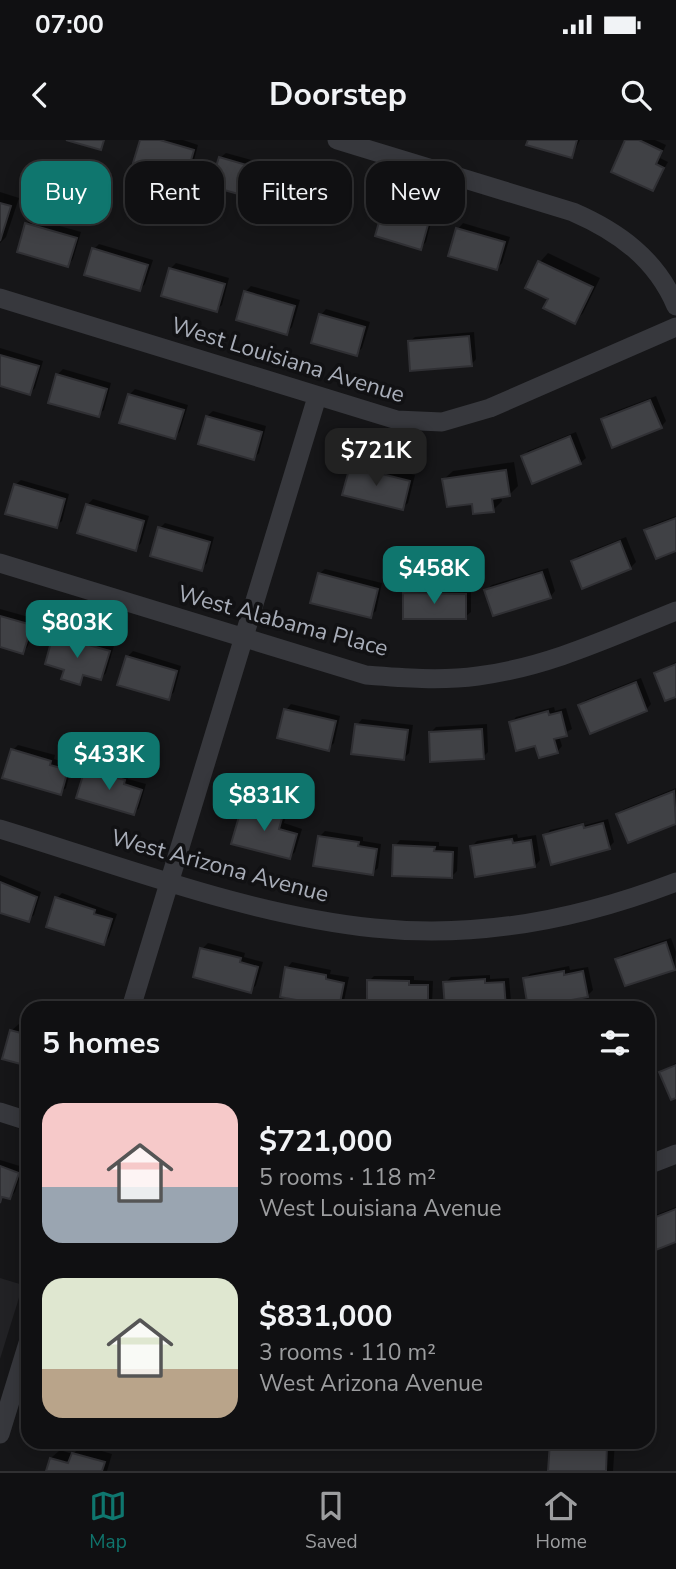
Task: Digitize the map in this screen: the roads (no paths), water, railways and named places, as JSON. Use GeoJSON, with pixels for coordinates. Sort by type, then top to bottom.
{"type":"FeatureCollection","features":[{"type":"Feature","properties":{"kind":"street"},"geometry":{"type":"LineString","coordinates":[[337,140],[573,212],[593,221],[638,250],[655,268],[676,306]]}},
{"type":"Feature","properties":{"kind":"street","name":"West Louisiana Avenue"},"geometry":{"type":"LineString","coordinates":[[0,298],[397,420],[442,422],[490,408],[676,327]]}},
{"type":"Feature","properties":{"kind":"street"},"geometry":{"type":"LineString","coordinates":[[133,1001],[317,397]]}},
{"type":"Feature","properties":{"kind":"street","name":"West Alabama Place"},"geometry":{"type":"LineString","coordinates":[[0,563],[366,675],[431,679],[477,676],[571,654],[676,611]]}},
{"type":"Feature","properties":{"kind":"street","name":"West Arizona Avenue"},"geometry":{"type":"LineString","coordinates":[[0,829],[259,908],[378,929],[455,931],[574,916],[676,882]]}},
{"type":"Feature","properties":{"kind":"street"},"geometry":{"type":"LineString","coordinates":[[0,1112],[21,1119]]}},
{"type":"Feature","properties":{"kind":"street"},"geometry":{"type":"LineString","coordinates":[[655,1162],[676,1154]]}},
{"type":"Feature","properties":{"kind":"street"},"geometry":{"type":"LineString","coordinates":[[0,1434],[21,1366]]}}]}
